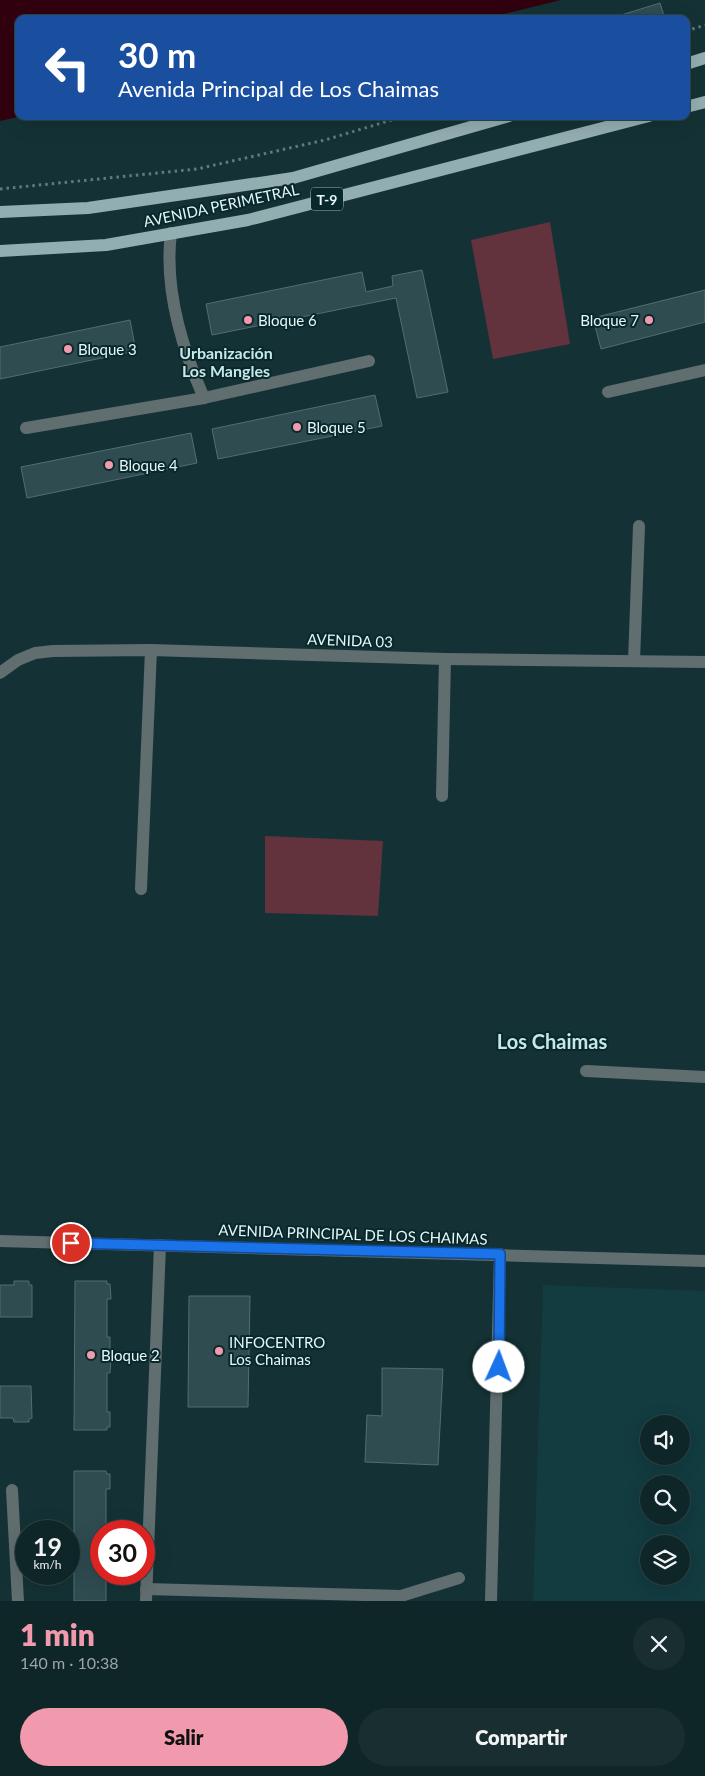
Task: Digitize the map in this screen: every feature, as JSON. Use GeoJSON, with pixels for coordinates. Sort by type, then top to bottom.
{"type":"FeatureCollection","features":[{"type":"Feature","properties":{"kind":"main road"},"geometry":{"type":"LineString","coordinates":[[690,63],[705,58]]}},
{"type":"Feature","properties":{"kind":"main road"},"geometry":{"type":"LineString","coordinates":[[690,106],[705,102]]}},
{"type":"Feature","properties":{"kind":"main road","name":"AVENIDA PERIMETRAL"},"geometry":{"type":"LineString","coordinates":[[0,212],[88,208],[293,178],[495,120]]}},
{"type":"Feature","properties":{"kind":"main road","name":"AVENIDA PERIMETRAL"},"geometry":{"type":"LineString","coordinates":[[0,250],[106,245],[248,220],[634,120]]}},
{"type":"Feature","properties":{"kind":"street"},"geometry":{"type":"LineString","coordinates":[[171,233],[168,255],[169,274],[188,363],[204,398]]}},
{"type":"Feature","properties":{"kind":"street"},"geometry":{"type":"LineString","coordinates":[[26,428],[204,398],[369,361]]}},
{"type":"Feature","properties":{"kind":"street"},"geometry":{"type":"LineString","coordinates":[[608,392],[705,370]]}},
{"type":"Feature","properties":{"kind":"street"},"geometry":{"type":"LineString","coordinates":[[634,661],[639,526]]}},
{"type":"Feature","properties":{"kind":"street"},"geometry":{"type":"LineString","coordinates":[[141,889],[151,650]]}},
{"type":"Feature","properties":{"kind":"street","name":"AVENIDA 03"},"geometry":{"type":"LineString","coordinates":[[0,673],[18,660],[44,652],[151,650],[445,659],[705,662]]}},
{"type":"Feature","properties":{"kind":"street"},"geometry":{"type":"LineString","coordinates":[[442,796],[445,659]]}},
{"type":"Feature","properties":{"kind":"street"},"geometry":{"type":"LineString","coordinates":[[586,1071],[705,1077]]}},
{"type":"Feature","properties":{"kind":"street","name":"AVENIDA PRINCIPAL DE LOS CHAIMAS"},"geometry":{"type":"LineString","coordinates":[[0,1241],[705,1261]]}},
{"type":"Feature","properties":{"kind":"street"},"geometry":{"type":"LineString","coordinates":[[160,1245],[146,1595],[400,1596],[459,1578]]}},
{"type":"Feature","properties":{"kind":"street"},"geometry":{"type":"LineString","coordinates":[[491,1601],[500,1254]]}},
{"type":"Feature","properties":{"kind":"street"},"geometry":{"type":"LineString","coordinates":[[12,1490],[18,1601]]}},
{"type":"Feature","properties":{"kind":"path"},"geometry":{"type":"LineString","coordinates":[[690,30],[705,25]]}},
{"type":"Feature","properties":{"kind":"path"},"geometry":{"type":"LineString","coordinates":[[0,189],[197,169],[325,140],[392,120]]}},
{"type":"Feature","properties":{"kind":"shaded area"},"geometry":{"type":"Polygon","coordinates":[[[0,0],[561,0],[499,15],[15,15],[15,118],[0,121],[0,0]]]}},
{"type":"Feature","properties":{"kind":"shaded area"},"geometry":{"type":"Polygon","coordinates":[[[550,222],[570,344],[493,359],[471,240],[550,222]]]}},
{"type":"Feature","properties":{"kind":"shaded area"},"geometry":{"type":"Polygon","coordinates":[[[265,836],[383,841],[378,916],[265,913],[265,836]]]}},
{"type":"Feature","properties":{"kind":"shaded area"},"geometry":{"type":"Polygon","coordinates":[[[543,1285],[705,1291],[705,1601],[533,1601],[543,1285]]]}},
{"type":"Feature","properties":{"kind":"building"},"geometry":{"type":"Polygon","coordinates":[[[660,3],[664,15],[621,15],[660,3]]]}},
{"type":"Feature","properties":{"kind":"building","name":"Bloque 6"},"geometry":{"type":"Polygon","coordinates":[[[422,270],[448,392],[417,398],[396,298],[212,335],[206,304],[362,272],[366,292],[393,286],[392,276],[422,270]]]}},
{"type":"Feature","properties":{"kind":"building","name":"Bloque 7"},"geometry":{"type":"Polygon","coordinates":[[[705,290],[705,322],[601,349],[593,318],[705,290]]]}},
{"type":"Feature","properties":{"kind":"building","name":"Bloque 3"},"geometry":{"type":"Polygon","coordinates":[[[130,320],[136,351],[0,379],[0,347],[130,320]]]}},
{"type":"Feature","properties":{"kind":"building","name":"Bloque 5"},"geometry":{"type":"Polygon","coordinates":[[[375,395],[382,426],[218,459],[212,429],[375,395]]]}},
{"type":"Feature","properties":{"kind":"building","name":"Bloque 4"},"geometry":{"type":"Polygon","coordinates":[[[191,433],[197,463],[27,498],[21,467],[191,433]]]}},
{"type":"Feature","properties":{"kind":"building"},"geometry":{"type":"Polygon","coordinates":[[[14,1281],[29,1281],[29,1285],[32,1285],[32,1317],[0,1317],[0,1285],[14,1285],[14,1281]]]}},
{"type":"Feature","properties":{"kind":"building","name":"Bloque 2"},"geometry":{"type":"Polygon","coordinates":[[[75,1281],[107,1281],[107,1284],[110,1284],[111,1299],[107,1299],[107,1337],[110,1337],[110,1351],[107,1352],[107,1359],[111,1359],[110,1373],[107,1373],[107,1412],[110,1412],[110,1427],[107,1427],[107,1430],[74,1430],[75,1281]]]}},
{"type":"Feature","properties":{"kind":"building","name":"INFOCENTRO Los Chaimas"},"geometry":{"type":"Polygon","coordinates":[[[189,1296],[250,1296],[248,1407],[188,1407],[189,1296]]]}},
{"type":"Feature","properties":{"kind":"building"},"geometry":{"type":"Polygon","coordinates":[[[382,1368],[443,1369],[438,1465],[365,1462],[367,1415],[382,1416],[382,1368]]]}},
{"type":"Feature","properties":{"kind":"building"},"geometry":{"type":"Polygon","coordinates":[[[0,1386],[31,1386],[32,1418],[29,1419],[29,1422],[14,1422],[13,1418],[0,1418],[0,1386]]]}},
{"type":"Feature","properties":{"kind":"building"},"geometry":{"type":"Polygon","coordinates":[[[74,1471],[106,1471],[107,1474],[110,1474],[110,1489],[106,1489],[106,1520],[90,1520],[90,1585],[106,1585],[106,1601],[74,1601],[74,1585],[80,1585],[80,1520],[74,1520],[74,1471]]]}},
{"type":"Feature","properties":{"kind":"place","name":"Bloque 6"},"geometry":{"type":"Point","coordinates":[248,320]}},
{"type":"Feature","properties":{"kind":"place","name":"Bloque 7"},"geometry":{"type":"Point","coordinates":[649,320]}},
{"type":"Feature","properties":{"kind":"place","name":"Bloque 3"},"geometry":{"type":"Point","coordinates":[68,349]}},
{"type":"Feature","properties":{"kind":"place","name":"Bloque 5"},"geometry":{"type":"Point","coordinates":[297,427]}},
{"type":"Feature","properties":{"kind":"place","name":"Bloque 4"},"geometry":{"type":"Point","coordinates":[109,465]}},
{"type":"Feature","properties":{"kind":"place","name":"INFOCENTRO Los Chaimas"},"geometry":{"type":"Point","coordinates":[219,1351]}},
{"type":"Feature","properties":{"kind":"place","name":"Bloque 2"},"geometry":{"type":"Point","coordinates":[91,1355]}},
{"type":"Feature","properties":{"kind":"district","name":"Urbanización Los Mangles"},"geometry":{"type":"Point","coordinates":[226,361]}},
{"type":"Feature","properties":{"kind":"district","name":"Los Chaimas"},"geometry":{"type":"Point","coordinates":[552,1041]}},
{"type":"Feature","properties":{"kind":"route"},"geometry":{"type":"LineString","coordinates":[[71,1243],[500,1254],[499,1367]]}}]}
